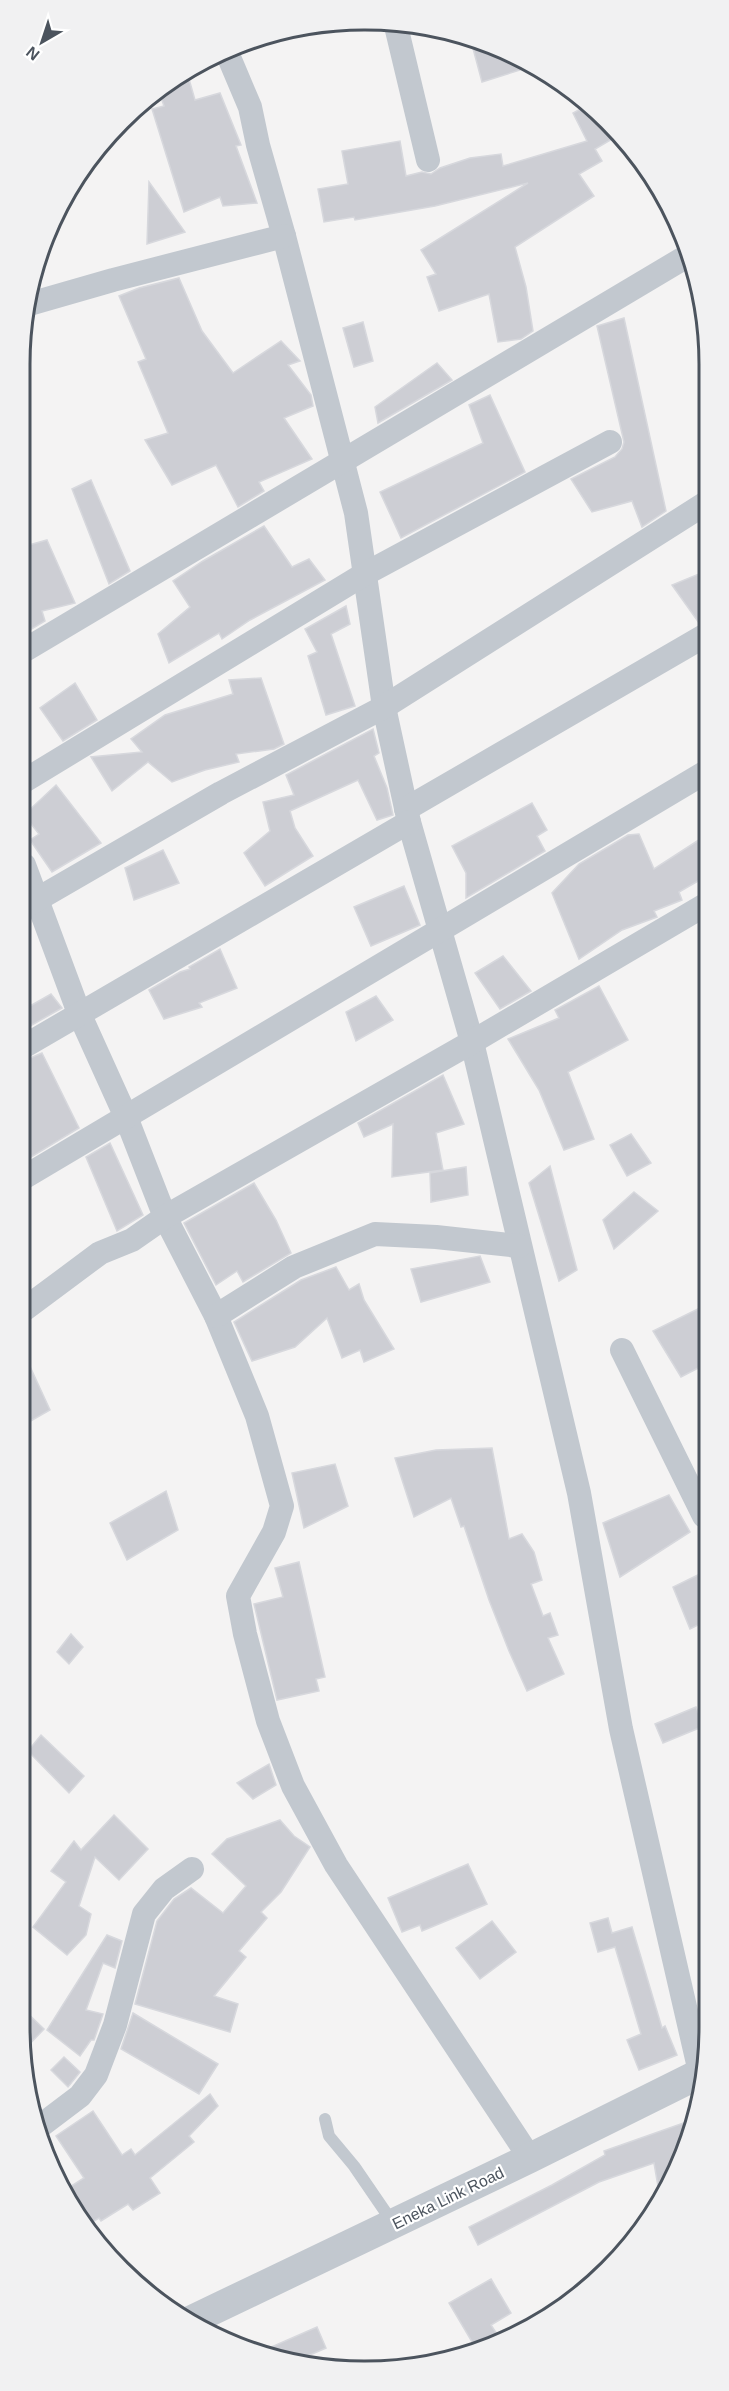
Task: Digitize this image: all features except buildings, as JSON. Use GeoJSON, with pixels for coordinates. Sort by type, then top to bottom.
{"type":"FeatureCollection","features":[{"type":"Feature","properties":{"kind":"street"},"geometry":{"type":"LineString","coordinates":[[397,32],[428,160]]}},
{"type":"Feature","properties":{"kind":"street"},"geometry":{"type":"LineString","coordinates":[[229,58],[250,107],[363,549],[363,575],[384,707],[407,815],[472,1042],[579,1493],[621,1729],[697,2056]]}},
{"type":"Feature","properties":{"kind":"street"},"geometry":{"type":"LineString","coordinates":[[36,302],[113,279],[284,236]]}},
{"type":"Feature","properties":{"kind":"street"},"geometry":{"type":"LineString","coordinates":[[30,647],[682,259]]}},
{"type":"Feature","properties":{"kind":"street"},"geometry":{"type":"LineString","coordinates":[[30,777],[363,575],[610,442]]}},
{"type":"Feature","properties":{"kind":"street"},"geometry":{"type":"LineString","coordinates":[[530,2158],[336,1865],[293,1785],[268,1721],[245,1634],[238,1596],[274,1532],[282,1506],[257,1416],[216,1316],[165,1217],[126,1117],[30,903],[221,793],[384,707],[699,507]]}},
{"type":"Feature","properties":{"kind":"street"},"geometry":{"type":"LineString","coordinates":[[30,1043],[699,639]]}},
{"type":"Feature","properties":{"kind":"street"},"geometry":{"type":"LineString","coordinates":[[30,1174],[699,776]]}},
{"type":"Feature","properties":{"kind":"street"},"geometry":{"type":"LineString","coordinates":[[30,1305],[100,1253],[132,1240],[165,1217],[472,1042],[699,909]]}},
{"type":"Feature","properties":{"kind":"street"},"geometry":{"type":"LineString","coordinates":[[216,1316],[294,1268],[375,1234],[436,1236],[519,1246]]}},
{"type":"Feature","properties":{"kind":"street"},"geometry":{"type":"LineString","coordinates":[[622,1350],[699,1506]]}},
{"type":"Feature","properties":{"kind":"street"},"geometry":{"type":"LineString","coordinates":[[44,2123],[80,2096],[96,2075],[118,2013],[144,1914],[164,1889],[192,1869]]}},
{"type":"Feature","properties":{"kind":"street","name":"Eneka Link Road"},"geometry":{"type":"LineString","coordinates":[[199,2317],[695,2080]]}},
{"type":"Feature","properties":{"kind":"lane"},"geometry":{"type":"LineString","coordinates":[[325,2119],[329,2136],[354,2166],[394,2224]]}}]}
